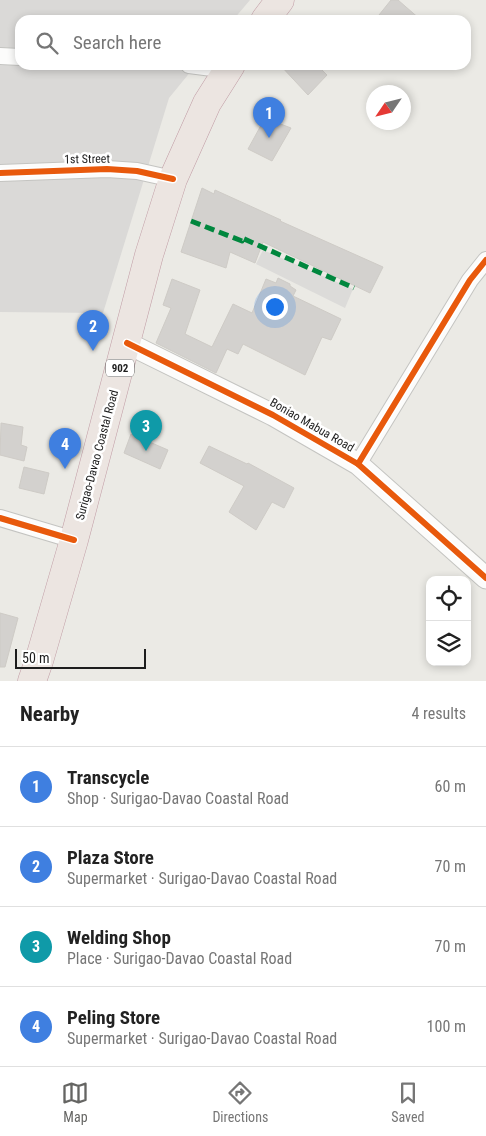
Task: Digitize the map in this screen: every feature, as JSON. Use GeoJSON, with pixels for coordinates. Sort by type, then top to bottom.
{"type":"FeatureCollection","features":[{"type":"Feature","properties":{"kind":"highway"},"geometry":{"type":"LineString","coordinates":[[269,15],[280,0]]}},
{"type":"Feature","properties":{"kind":"highway","name":"Surigao-Davao Coastal Road"},"geometry":{"type":"LineString","coordinates":[[32,681],[74,540],[149,255],[173,179],[207,103],[228,70]]}},
{"type":"Feature","properties":{"kind":"street"},"geometry":{"type":"LineString","coordinates":[[0,56],[15,57]]}},
{"type":"Feature","properties":{"kind":"street","name":"1st Street"},"geometry":{"type":"LineString","coordinates":[[0,173],[107,169],[137,171],[173,179]]}},
{"type":"Feature","properties":{"kind":"street"},"geometry":{"type":"LineString","coordinates":[[358,464],[470,280],[486,260]]}},
{"type":"Feature","properties":{"kind":"street","name":"Boniao Mabua Road"},"geometry":{"type":"LineString","coordinates":[[127,343],[274,415],[358,464],[486,578]]}},
{"type":"Feature","properties":{"kind":"street"},"geometry":{"type":"LineString","coordinates":[[0,518],[74,540]]}},
{"type":"Feature","properties":{"kind":"shaded area"},"geometry":{"type":"Polygon","coordinates":[[[0,0],[250,0],[237,15],[15,15],[15,70],[192,70],[169,98],[103,313],[0,312],[0,0]]]}},
{"type":"Feature","properties":{"kind":"shaded area"},"geometry":{"type":"Polygon","coordinates":[[[263,250],[353,289],[345,308],[256,264],[263,250]]]}},
{"type":"Feature","properties":{"kind":"building"},"geometry":{"type":"Polygon","coordinates":[[[391,0],[398,0],[415,15],[379,15],[391,0]]]}},
{"type":"Feature","properties":{"kind":"building"},"geometry":{"type":"Polygon","coordinates":[[[285,70],[322,70],[327,75],[308,95],[285,70]]]}},
{"type":"Feature","properties":{"kind":"building"},"geometry":{"type":"Polygon","coordinates":[[[265,118],[291,128],[272,161],[248,149],[265,118]]]}},
{"type":"Feature","properties":{"kind":"building"},"geometry":{"type":"Polygon","coordinates":[[[202,188],[214,194],[215,190],[383,267],[370,293],[263,242],[255,263],[230,252],[226,268],[181,252],[202,188]]]}},
{"type":"Feature","properties":{"kind":"building"},"geometry":{"type":"Polygon","coordinates":[[[278,278],[290,284],[296,290],[293,296],[341,319],[331,340],[322,337],[305,375],[243,344],[238,354],[227,349],[216,373],[156,343],[171,308],[163,305],[172,279],[200,290],[185,334],[212,347],[233,304],[252,313],[266,279],[276,283],[278,278]]]}},
{"type":"Feature","properties":{"kind":"building"},"geometry":{"type":"Polygon","coordinates":[[[1,423],[23,427],[21,445],[27,447],[24,461],[0,455],[1,423]]]}},
{"type":"Feature","properties":{"kind":"building"},"geometry":{"type":"Polygon","coordinates":[[[131,434],[168,450],[160,469],[124,453],[131,434]]]}},
{"type":"Feature","properties":{"kind":"building"},"geometry":{"type":"Polygon","coordinates":[[[209,446],[248,463],[294,488],[284,508],[272,502],[256,530],[229,512],[244,486],[200,463],[209,446]]]}},
{"type":"Feature","properties":{"kind":"building"},"geometry":{"type":"Polygon","coordinates":[[[24,467],[49,473],[44,494],[19,488],[24,467]]]}},
{"type":"Feature","properties":{"kind":"building"},"geometry":{"type":"Polygon","coordinates":[[[0,613],[18,618],[5,667],[0,667],[0,613]]]}},
{"type":"Feature","properties":{"kind":"marked path"},"geometry":{"type":"LineString","coordinates":[[191,221],[242,241],[242,238],[354,288]]}},
{"type":"Feature","properties":{"kind":"cycle path"},"geometry":{"type":"LineString","coordinates":[[0,173],[107,169],[137,171],[173,179]]}},
{"type":"Feature","properties":{"kind":"cycle path"},"geometry":{"type":"LineString","coordinates":[[358,464],[470,280],[486,260]]}},
{"type":"Feature","properties":{"kind":"cycle path"},"geometry":{"type":"LineString","coordinates":[[127,343],[273,415],[358,464],[486,578]]}},
{"type":"Feature","properties":{"kind":"cycle path"},"geometry":{"type":"LineString","coordinates":[[0,518],[74,540]]}},
{"type":"Feature","properties":{"kind":"place","name":"Transcycle"},"geometry":{"type":"Point","coordinates":[269,138]}},
{"type":"Feature","properties":{"kind":"place","name":"Plaza Store"},"geometry":{"type":"Point","coordinates":[93,351]}},
{"type":"Feature","properties":{"kind":"place","name":"Welding Shop"},"geometry":{"type":"Point","coordinates":[146,451]}},
{"type":"Feature","properties":{"kind":"place","name":"Peling Store"},"geometry":{"type":"Point","coordinates":[65,469]}}]}
